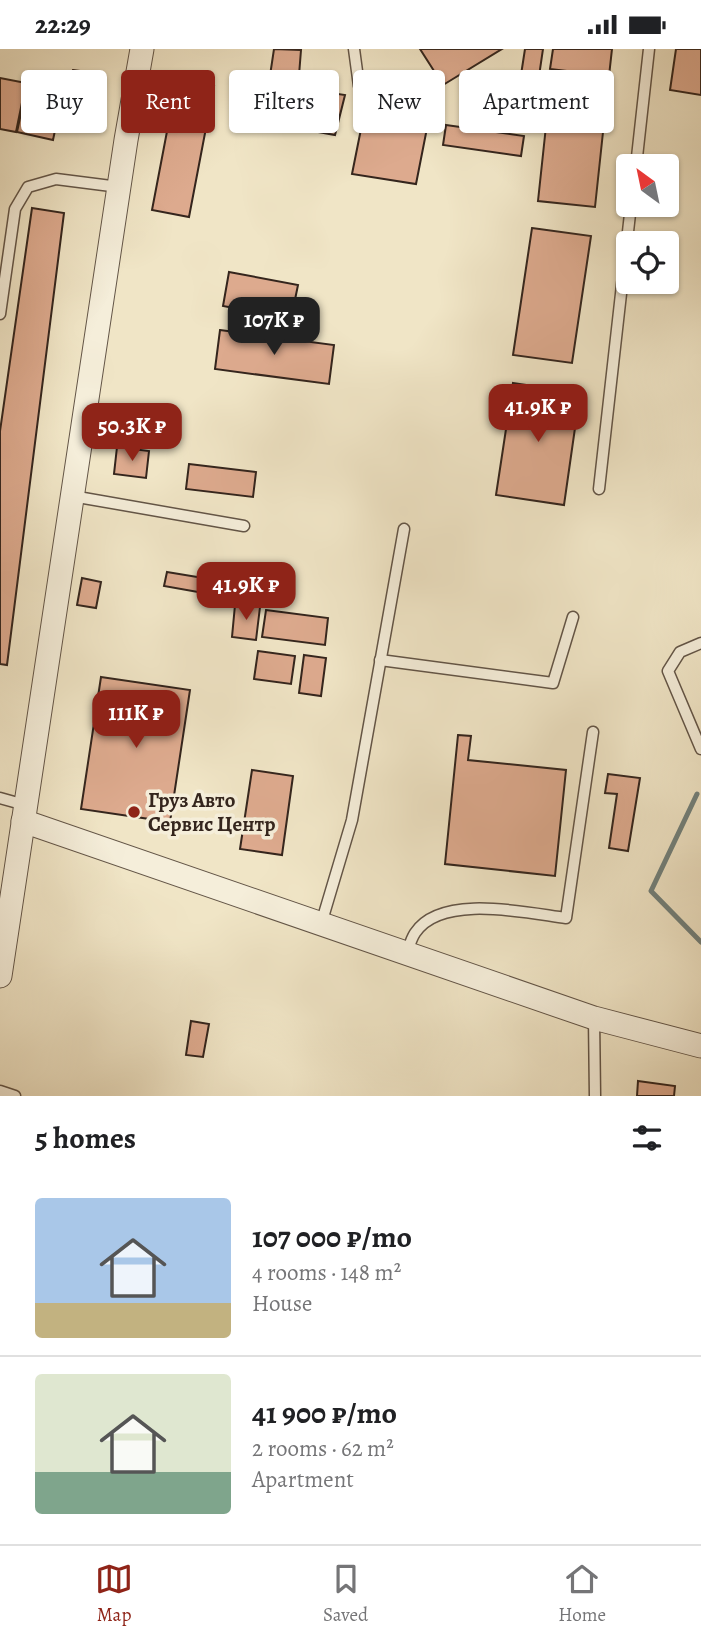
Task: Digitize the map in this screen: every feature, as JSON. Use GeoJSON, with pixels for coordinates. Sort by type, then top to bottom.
{"type":"FeatureCollection","features":[{"type":"Feature","properties":{"kind":"street"},"geometry":{"type":"LineString","coordinates":[[0,977],[142,49]]}},
{"type":"Feature","properties":{"kind":"street"},"geometry":{"type":"LineString","coordinates":[[24,813],[321,924],[594,1018],[701,1046]]}},
{"type":"Feature","properties":{"kind":"lane"},"geometry":{"type":"LineString","coordinates":[[354,49],[357,70]]}},
{"type":"Feature","properties":{"kind":"lane"},"geometry":{"type":"LineString","coordinates":[[637,154],[649,49]]}},
{"type":"Feature","properties":{"kind":"lane"},"geometry":{"type":"LineString","coordinates":[[0,314],[15,209],[29,187],[56,179],[119,187]]}},
{"type":"Feature","properties":{"kind":"lane"},"geometry":{"type":"LineString","coordinates":[[599,489],[630,217]]}},
{"type":"Feature","properties":{"kind":"lane"},"geometry":{"type":"LineString","coordinates":[[72,496],[244,526]]}},
{"type":"Feature","properties":{"kind":"lane"},"geometry":{"type":"LineString","coordinates":[[321,924],[352,820],[404,529]]}},
{"type":"Feature","properties":{"kind":"lane"},"geometry":{"type":"LineString","coordinates":[[380,660],[553,683],[573,617]]}},
{"type":"Feature","properties":{"kind":"lane"},"geometry":{"type":"LineString","coordinates":[[701,643],[680,652],[668,671],[701,750]]}},
{"type":"Feature","properties":{"kind":"lane"},"geometry":{"type":"LineString","coordinates":[[407,953],[416,932],[438,916],[475,908],[566,918],[593,732]]}},
{"type":"Feature","properties":{"kind":"lane"},"geometry":{"type":"LineString","coordinates":[[0,798],[24,813]]}},
{"type":"Feature","properties":{"kind":"lane"},"geometry":{"type":"LineString","coordinates":[[594,1018],[595,1096]]}},
{"type":"Feature","properties":{"kind":"lane"},"geometry":{"type":"LineString","coordinates":[[0,1091],[15,1096]]}},
{"type":"Feature","properties":{"kind":"building"},"geometry":{"type":"Polygon","coordinates":[[[274,49],[301,50],[299,70],[271,70],[274,49]]]}},
{"type":"Feature","properties":{"kind":"building"},"geometry":{"type":"Polygon","coordinates":[[[420,49],[502,49],[468,70],[459,70],[459,75],[445,84],[445,70],[433,70],[420,49]]]}},
{"type":"Feature","properties":{"kind":"building"},"geometry":{"type":"Polygon","coordinates":[[[525,49],[543,49],[540,70],[522,70],[525,49]]]}},
{"type":"Feature","properties":{"kind":"building"},"geometry":{"type":"Polygon","coordinates":[[[553,49],[612,49],[610,70],[550,69],[553,49]]]}},
{"type":"Feature","properties":{"kind":"building"},"geometry":{"type":"Polygon","coordinates":[[[676,49],[701,49],[701,95],[670,90],[676,49]]]}},
{"type":"Feature","properties":{"kind":"building"},"geometry":{"type":"Polygon","coordinates":[[[0,78],[21,82],[21,108],[16,132],[0,129],[0,78]]]}},
{"type":"Feature","properties":{"kind":"building"},"geometry":{"type":"Polygon","coordinates":[[[339,94],[345,95],[339,119],[339,94]]]}},
{"type":"Feature","properties":{"kind":"building"},"geometry":{"type":"Polygon","coordinates":[[[21,113],[21,133],[17,132],[21,113]]]}},
{"type":"Feature","properties":{"kind":"building"},"geometry":{"type":"Polygon","coordinates":[[[446,125],[459,127],[459,133],[524,136],[521,156],[443,145],[446,125]]]}},
{"type":"Feature","properties":{"kind":"building"},"geometry":{"type":"Polygon","coordinates":[[[22,133],[54,133],[53,140],[22,133]]]}},
{"type":"Feature","properties":{"kind":"building"},"geometry":{"type":"Polygon","coordinates":[[[167,133],[205,133],[189,217],[152,210],[167,133]]]}},
{"type":"Feature","properties":{"kind":"building"},"geometry":{"type":"Polygon","coordinates":[[[360,133],[426,133],[416,184],[352,174],[360,133]]]}},
{"type":"Feature","properties":{"kind":"building"},"geometry":{"type":"Polygon","coordinates":[[[545,133],[603,133],[595,207],[538,201],[545,133]]]}},
{"type":"Feature","properties":{"kind":"building"},"geometry":{"type":"Polygon","coordinates":[[[32,208],[64,213],[7,665],[0,664],[0,431],[32,208]]]}},
{"type":"Feature","properties":{"kind":"building"},"geometry":{"type":"Polygon","coordinates":[[[532,228],[591,236],[572,363],[513,355],[532,228]]]}},
{"type":"Feature","properties":{"kind":"building"},"geometry":{"type":"Polygon","coordinates":[[[229,272],[298,285],[291,319],[223,306],[229,272]]]}},
{"type":"Feature","properties":{"kind":"building"},"geometry":{"type":"Polygon","coordinates":[[[220,330],[334,345],[329,384],[215,369],[220,330]]]}},
{"type":"Feature","properties":{"kind":"building"},"geometry":{"type":"Polygon","coordinates":[[[513,383],[580,393],[564,505],[496,495],[513,383]]]}},
{"type":"Feature","properties":{"kind":"building"},"geometry":{"type":"Polygon","coordinates":[[[117,447],[149,451],[146,478],[114,474],[117,447]]]}},
{"type":"Feature","properties":{"kind":"building"},"geometry":{"type":"Polygon","coordinates":[[[189,464],[256,472],[253,497],[186,489],[189,464]]]}},
{"type":"Feature","properties":{"kind":"building"},"geometry":{"type":"Polygon","coordinates":[[[167,572],[252,586],[249,601],[164,586],[167,572]]]}},
{"type":"Feature","properties":{"kind":"building"},"geometry":{"type":"Polygon","coordinates":[[[82,578],[101,582],[96,608],[77,605],[82,578]]]}},
{"type":"Feature","properties":{"kind":"building"},"geometry":{"type":"Polygon","coordinates":[[[235,605],[260,607],[256,640],[232,637],[235,605]]]}},
{"type":"Feature","properties":{"kind":"building"},"geometry":{"type":"Polygon","coordinates":[[[266,610],[328,618],[325,645],[262,637],[266,610]]]}},
{"type":"Feature","properties":{"kind":"building"},"geometry":{"type":"Polygon","coordinates":[[[258,651],[295,656],[291,684],[254,679],[258,651]]]}},
{"type":"Feature","properties":{"kind":"building"},"geometry":{"type":"Polygon","coordinates":[[[304,655],[326,658],[321,696],[299,693],[304,655]]]}},
{"type":"Feature","properties":{"kind":"building"},"geometry":{"type":"Polygon","coordinates":[[[101,677],[190,690],[170,822],[81,809],[101,677]]]}},
{"type":"Feature","properties":{"kind":"building"},"geometry":{"type":"Polygon","coordinates":[[[458,735],[471,736],[468,760],[566,770],[555,876],[445,864],[458,735]]]}},
{"type":"Feature","properties":{"kind":"building"},"geometry":{"type":"Polygon","coordinates":[[[252,770],[293,776],[282,855],[240,849],[252,770]]]}},
{"type":"Feature","properties":{"kind":"building"},"geometry":{"type":"Polygon","coordinates":[[[608,774],[640,778],[628,851],[609,848],[617,794],[605,793],[608,774]]]}},
{"type":"Feature","properties":{"kind":"building"},"geometry":{"type":"Polygon","coordinates":[[[191,1021],[209,1024],[203,1057],[186,1055],[191,1021]]]}},
{"type":"Feature","properties":{"kind":"building"},"geometry":{"type":"Polygon","coordinates":[[[638,1081],[675,1086],[674,1096],[637,1096],[638,1081]]]}},
{"type":"Feature","properties":{"kind":"waterway"},"geometry":{"type":"LineString","coordinates":[[697,794],[651,891],[701,942]]}},
{"type":"Feature","properties":{"kind":"place","name":"Груз Авто Сервис Центр"},"geometry":{"type":"Point","coordinates":[134,812]}}]}
